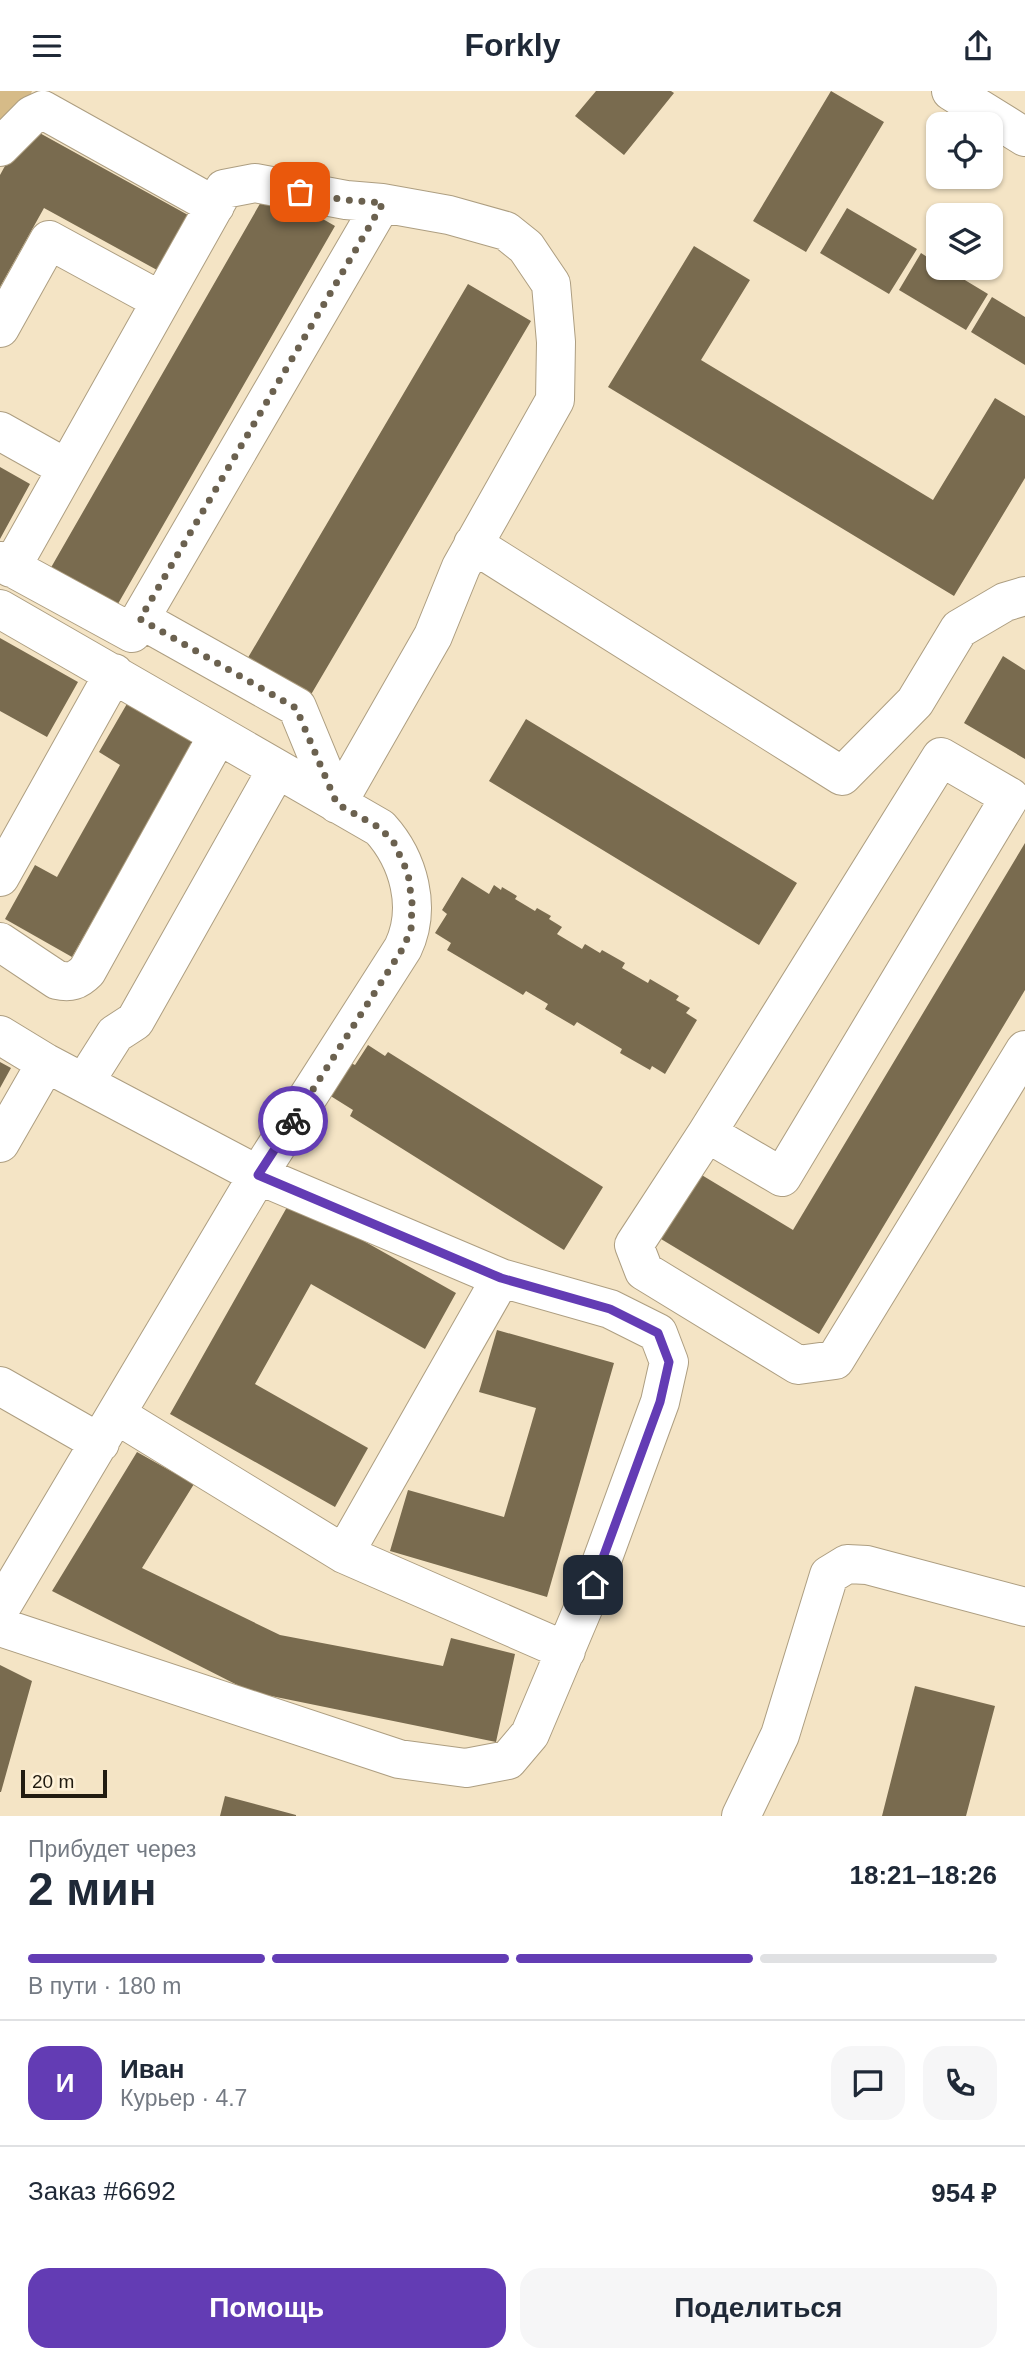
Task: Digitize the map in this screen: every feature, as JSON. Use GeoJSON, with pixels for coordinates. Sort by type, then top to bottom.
{"type":"FeatureCollection","features":[{"type":"Feature","properties":{"kind":"street"},"geometry":{"type":"LineString","coordinates":[[951,91],[1025,137]]}},
{"type":"Feature","properties":{"kind":"street"},"geometry":{"type":"LineString","coordinates":[[0,147],[32,115],[43,110],[215,206]]}},
{"type":"Feature","properties":{"kind":"street"},"geometry":{"type":"LineString","coordinates":[[337,804],[433,636],[461,567],[555,400],[556,342],[551,284],[526,247],[506,231],[449,215],[383,203],[346,200],[255,183],[224,188],[66,468],[5,564],[132,633],[383,203]]}},
{"type":"Feature","properties":{"kind":"street"},"geometry":{"type":"LineString","coordinates":[[0,328],[49,240],[161,301]]}},
{"type":"Feature","properties":{"kind":"street"},"geometry":{"type":"LineString","coordinates":[[0,431],[66,468]]}},
{"type":"Feature","properties":{"kind":"street"},"geometry":{"type":"LineString","coordinates":[[473,544],[842,776],[915,702],[959,629],[1005,602],[1025,596]]}},
{"type":"Feature","properties":{"kind":"street"},"geometry":{"type":"LineString","coordinates":[[0,609],[380,828],[394,843],[408,873],[412,903],[411,930],[403,948],[258,1175],[0,1609]]}},
{"type":"Feature","properties":{"kind":"street"},"geometry":{"type":"LineString","coordinates":[[140,619],[296,708],[337,804]]}},
{"type":"Feature","properties":{"kind":"street"},"geometry":{"type":"LineString","coordinates":[[0,877],[114,673]]}},
{"type":"Feature","properties":{"kind":"street"},"geometry":{"type":"LineString","coordinates":[[708,1133],[782,1177],[1010,797],[941,757],[928,720],[915,702]]}},
{"type":"Feature","properties":{"kind":"street"},"geometry":{"type":"LineString","coordinates":[[0,942],[57,980],[68,983],[78,980],[87,971],[218,735]]}},
{"type":"Feature","properties":{"kind":"street"},"geometry":{"type":"LineString","coordinates":[[941,757],[708,1133],[634,1245],[644,1271],[798,1365],[835,1360],[1025,1050]]}},
{"type":"Feature","properties":{"kind":"street"},"geometry":{"type":"LineString","coordinates":[[84,1083],[115,1034],[135,1021],[277,769]]}},
{"type":"Feature","properties":{"kind":"street"},"geometry":{"type":"LineString","coordinates":[[0,1035],[46,1063],[258,1175],[501,1278],[610,1309],[658,1333],[669,1362],[660,1402],[593,1585],[530,1734],[508,1760],[466,1768],[399,1759],[0,1627]]}},
{"type":"Feature","properties":{"kind":"street"},"geometry":{"type":"LineString","coordinates":[[0,1143],[46,1063]]}},
{"type":"Feature","properties":{"kind":"street"},"geometry":{"type":"LineString","coordinates":[[344,1554],[501,1278]]}},
{"type":"Feature","properties":{"kind":"street"},"geometry":{"type":"LineString","coordinates":[[0,1386],[109,1429],[344,1554],[565,1651]]}},
{"type":"Feature","properties":{"kind":"street"},"geometry":{"type":"LineString","coordinates":[[741,1816],[780,1735],[830,1575],[847,1564],[867,1565],[1025,1607]]}},
{"type":"Feature","properties":{"kind":"shaded area"},"geometry":{"type":"Polygon","coordinates":[[[0,91],[32,91],[24,111],[0,132],[0,91]]]}},
{"type":"Feature","properties":{"kind":"building"},"geometry":{"type":"Polygon","coordinates":[[[596,91],[674,93],[624,155],[575,116],[596,91]]]}},
{"type":"Feature","properties":{"kind":"building"},"geometry":{"type":"Polygon","coordinates":[[[831,91],[884,122],[806,252],[753,221],[831,91]]]}},
{"type":"Feature","properties":{"kind":"building"},"geometry":{"type":"Polygon","coordinates":[[[27,126],[188,215],[157,270],[44,208],[0,287],[0,175],[27,126]]]}},
{"type":"Feature","properties":{"kind":"building"},"geometry":{"type":"Polygon","coordinates":[[[269,188],[335,226],[115,609],[49,571],[269,188]]]}},
{"type":"Feature","properties":{"kind":"building"},"geometry":{"type":"Polygon","coordinates":[[[847,208],[917,249],[889,294],[820,253],[847,208]]]}},
{"type":"Feature","properties":{"kind":"building"},"geometry":{"type":"Polygon","coordinates":[[[694,246],[750,280],[701,360],[933,500],[995,398],[1025,416],[1025,478],[954,596],[608,387],[694,246]]]}},
{"type":"Feature","properties":{"kind":"building"},"geometry":{"type":"Polygon","coordinates":[[[921,253],[926,256],[926,280],[965,280],[988,294],[966,330],[899,290],[921,253]]]}},
{"type":"Feature","properties":{"kind":"building"},"geometry":{"type":"Polygon","coordinates":[[[468,284],[531,321],[309,698],[246,661],[468,284]]]}},
{"type":"Feature","properties":{"kind":"building"},"geometry":{"type":"Polygon","coordinates":[[[992,297],[1025,317],[1025,365],[971,332],[992,297]]]}},
{"type":"Feature","properties":{"kind":"building"},"geometry":{"type":"Polygon","coordinates":[[[0,467],[30,484],[0,539],[0,467]]]}},
{"type":"Feature","properties":{"kind":"building"},"geometry":{"type":"Polygon","coordinates":[[[0,638],[78,682],[47,737],[0,711],[0,638]]]}},
{"type":"Feature","properties":{"kind":"building"},"geometry":{"type":"Polygon","coordinates":[[[1003,656],[1025,670],[1025,759],[964,723],[1003,656]]]}},
{"type":"Feature","properties":{"kind":"building"},"geometry":{"type":"Polygon","coordinates":[[[128,702],[195,740],[72,957],[5,919],[35,865],[57,877],[120,765],[99,752],[128,702]]]}},
{"type":"Feature","properties":{"kind":"building"},"geometry":{"type":"Polygon","coordinates":[[[526,719],[797,883],[759,945],[489,781],[526,719]]]}},
{"type":"Feature","properties":{"kind":"building"},"geometry":{"type":"Polygon","coordinates":[[[1025,843],[1025,990],[819,1334],[656,1236],[695,1171],[793,1230],[1025,843]]]}},
{"type":"Feature","properties":{"kind":"building"},"geometry":{"type":"Polygon","coordinates":[[[462,877],[489,894],[494,885],[501,890],[502,887],[535,911],[537,908],[551,916],[549,919],[562,927],[557,934],[582,949],[585,944],[600,953],[602,950],[625,963],[622,968],[648,983],[650,979],[679,996],[676,1000],[690,1008],[686,1013],[697,1020],[665,1074],[652,1066],[650,1070],[620,1053],[622,1049],[577,1022],[574,1026],[545,1009],[548,1004],[526,991],[523,995],[447,950],[451,943],[435,933],[447,914],[442,910],[462,877]]]}},
{"type":"Feature","properties":{"kind":"building"},"geometry":{"type":"Polygon","coordinates":[[[368,1045],[385,1056],[388,1052],[603,1187],[564,1250],[350,1116],[353,1110],[329,1095],[349,1062],[355,1065],[368,1045]]]}},
{"type":"Feature","properties":{"kind":"building"},"geometry":{"type":"Polygon","coordinates":[[[0,1062],[11,1068],[0,1088],[0,1062]]]}},
{"type":"Feature","properties":{"kind":"building"},"geometry":{"type":"Polygon","coordinates":[[[291,1200],[456,1293],[425,1349],[311,1284],[255,1384],[368,1448],[335,1507],[170,1414],[291,1200]]]}},
{"type":"Feature","properties":{"kind":"building"},"geometry":{"type":"Polygon","coordinates":[[[497,1330],[614,1363],[547,1597],[390,1551],[408,1490],[504,1517],[536,1408],[479,1392],[497,1330]]]}},
{"type":"Feature","properties":{"kind":"building"},"geometry":{"type":"Polygon","coordinates":[[[137,1452],[194,1484],[142,1568],[280,1635],[443,1666],[451,1638],[515,1654],[496,1742],[251,1692],[52,1591],[137,1452]]]}},
{"type":"Feature","properties":{"kind":"building"},"geometry":{"type":"Polygon","coordinates":[[[0,1665],[32,1681],[1,1792],[0,1792],[0,1665]]]}},
{"type":"Feature","properties":{"kind":"building"},"geometry":{"type":"Polygon","coordinates":[[[915,1686],[995,1706],[966,1816],[882,1816],[915,1686]]]}},
{"type":"Feature","properties":{"kind":"building"},"geometry":{"type":"Polygon","coordinates":[[[225,1796],[296,1815],[296,1816],[220,1816],[225,1796]]]}},
{"type":"Feature","properties":{"kind":"way so far"},"geometry":{"type":"LineString","coordinates":[[293,1121],[403,948],[411,930],[412,903],[408,873],[394,843],[380,828],[337,804],[296,708],[140,619],[383,203],[300,192]]}},
{"type":"Feature","properties":{"kind":"route"},"geometry":{"type":"LineString","coordinates":[[293,1121],[258,1175],[501,1278],[610,1309],[658,1333],[669,1362],[660,1402],[593,1585]]}}]}
